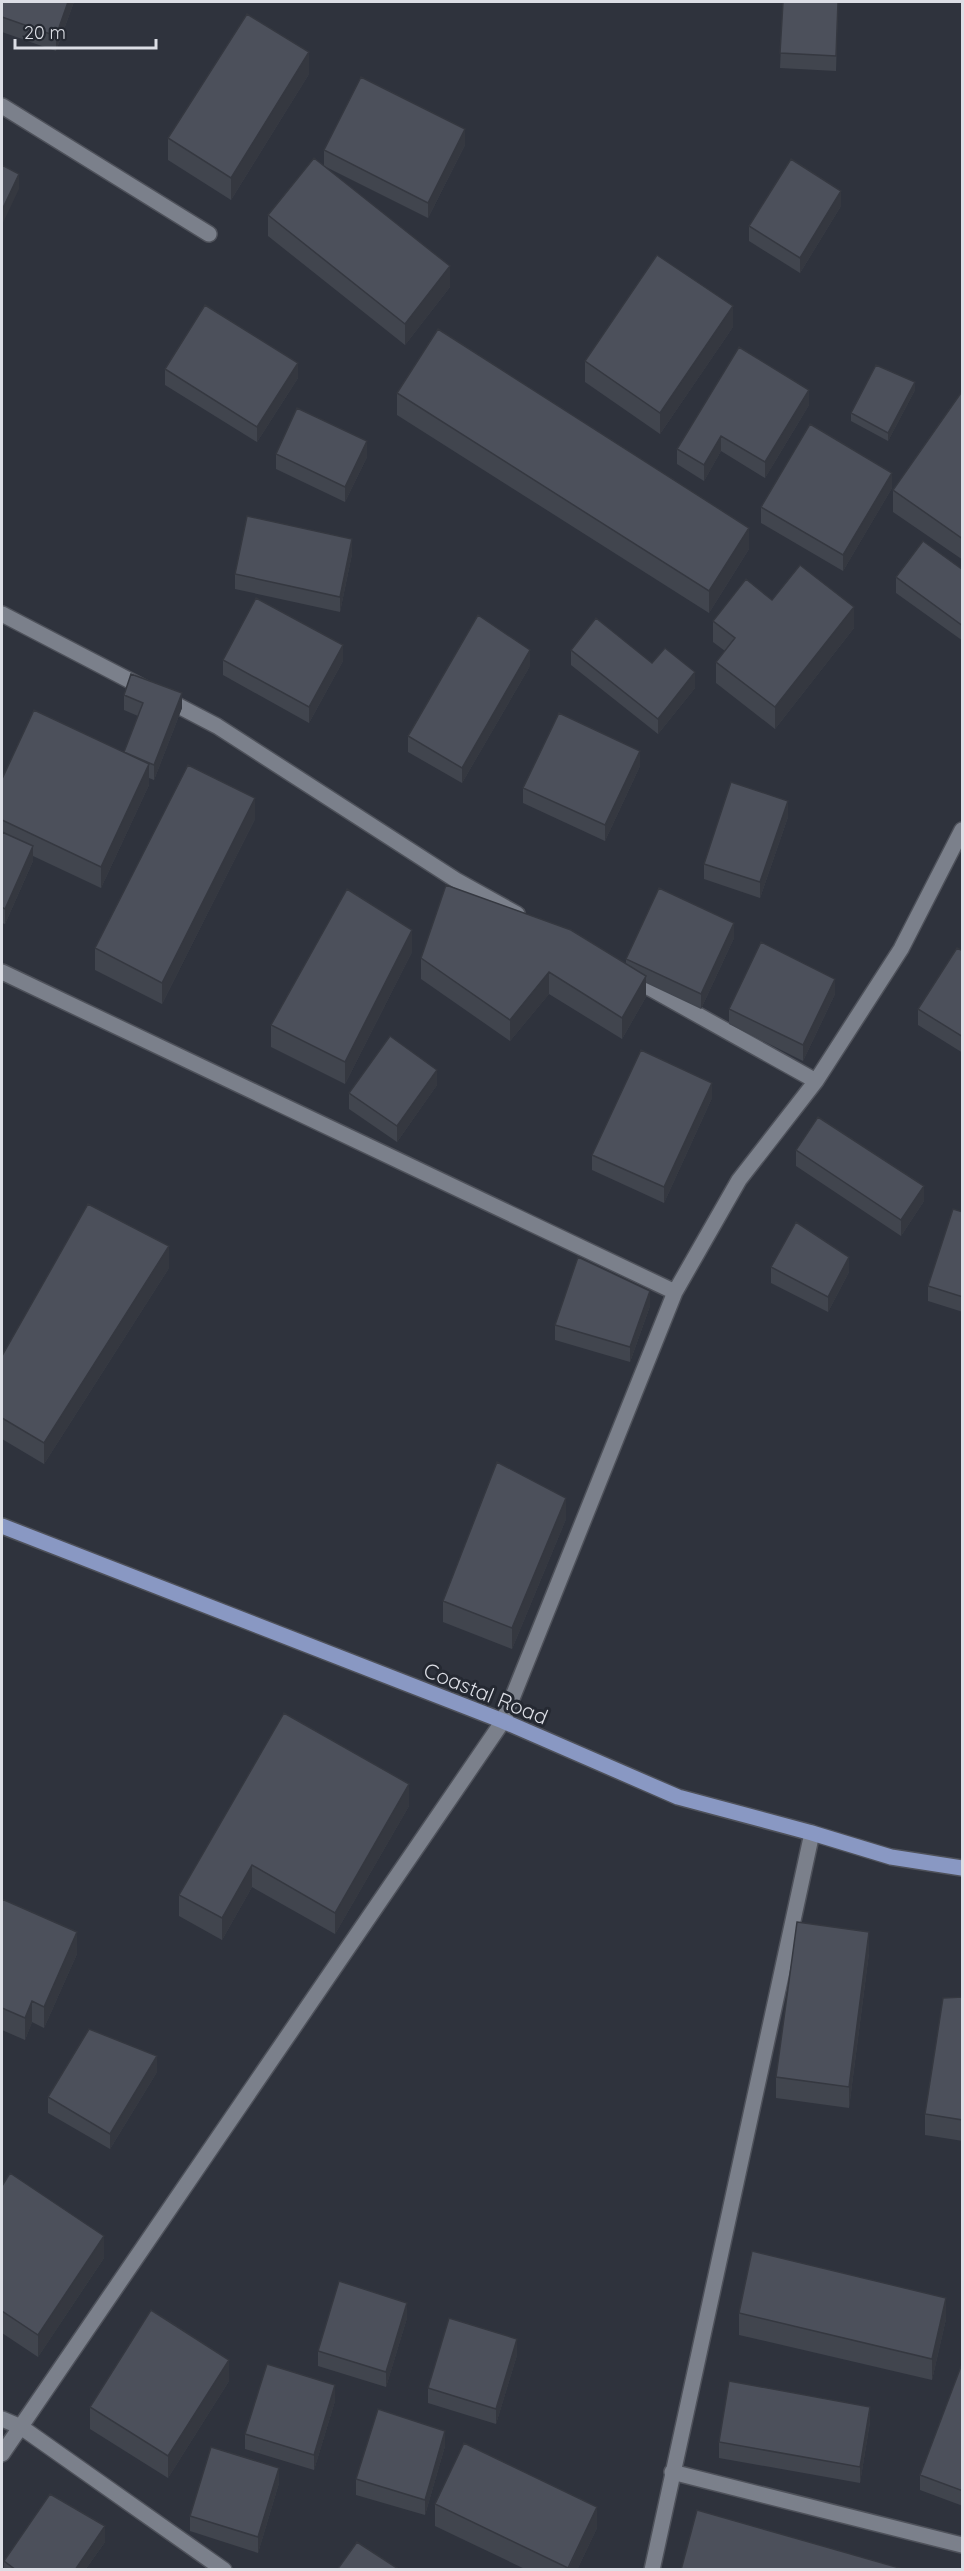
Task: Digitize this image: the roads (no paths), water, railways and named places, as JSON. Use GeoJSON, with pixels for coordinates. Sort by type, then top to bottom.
{"type":"FeatureCollection","features":[{"type":"Feature","properties":{"kind":"main road","name":"Coastal Road"},"geometry":{"type":"LineString","coordinates":[[2,1526],[503,1721],[678,1797],[891,1857],[963,1868]]}},
{"type":"Feature","properties":{"kind":"street"},"geometry":{"type":"LineString","coordinates":[[2,106],[209,234]]}},
{"type":"Feature","properties":{"kind":"street"},"geometry":{"type":"LineString","coordinates":[[2,614],[217,726],[456,880],[528,920]]}},
{"type":"Feature","properties":{"kind":"street"},"geometry":{"type":"LineString","coordinates":[[2,2454],[503,1721],[675,1292],[740,1180],[816,1081],[901,949],[963,830]]}},
{"type":"Feature","properties":{"kind":"street"},"geometry":{"type":"LineString","coordinates":[[2,972],[675,1292]]}},
{"type":"Feature","properties":{"kind":"street"},"geometry":{"type":"LineString","coordinates":[[620,972],[816,1081]]}},
{"type":"Feature","properties":{"kind":"street"},"geometry":{"type":"LineString","coordinates":[[652,2570],[812,1833]]}},
{"type":"Feature","properties":{"kind":"street"},"geometry":{"type":"LineString","coordinates":[[2,2419],[21,2427],[224,2570]]}},
{"type":"Feature","properties":{"kind":"street"},"geometry":{"type":"LineString","coordinates":[[672,2472],[963,2545]]}}]}
